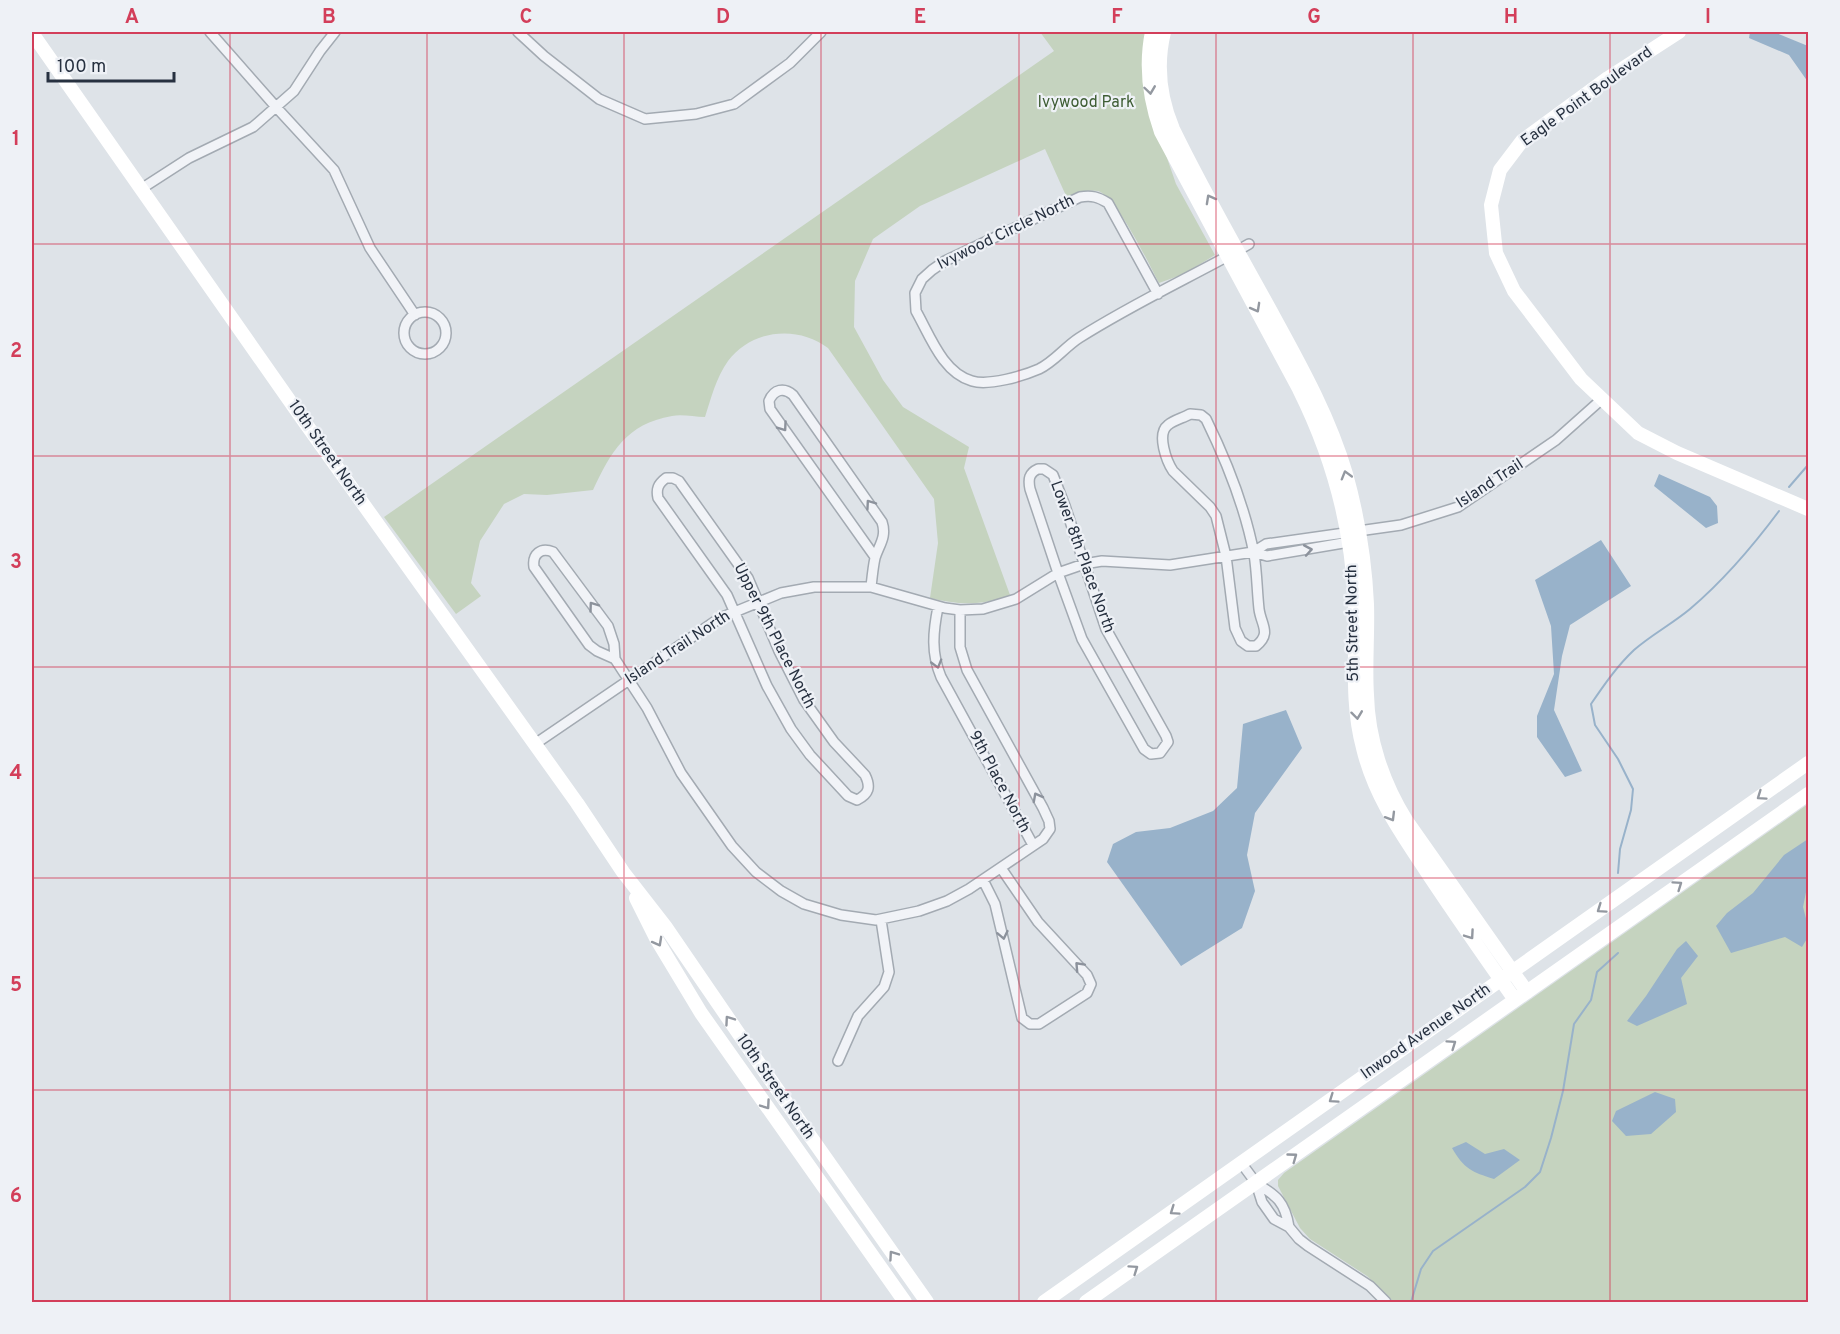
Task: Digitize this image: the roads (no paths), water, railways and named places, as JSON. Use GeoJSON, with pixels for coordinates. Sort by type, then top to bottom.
{"type":"FeatureCollection","features":[{"type":"Feature","properties":{"kind":"main road","name":"5th Street North"},"geometry":{"type":"LineString","coordinates":[[1152,32],[1148,71],[1156,117],[1170,151],[1238,250]]}},
{"type":"Feature","properties":{"kind":"main road","name":"5th Street North"},"geometry":{"type":"LineString","coordinates":[[1164,32],[1160,75],[1168,117],[1179,143],[1326,417],[1345,472],[1352,535],[1355,603],[1355,702],[1360,736],[1370,772],[1391,818],[1515,1000]]}},
{"type":"Feature","properties":{"kind":"main road","name":"Eagle Point Boulevard"},"geometry":{"type":"LineString","coordinates":[[1679,32],[1591,89],[1522,141],[1500,170],[1491,206],[1496,253],[1514,291],[1581,379],[1638,433],[1677,453],[1809,509]]}},
{"type":"Feature","properties":{"kind":"main road","name":"10th Street North"},"geometry":{"type":"LineString","coordinates":[[32,33],[623,872],[665,926],[927,1302]]}},
{"type":"Feature","properties":{"kind":"main road","name":"5th Street North"},"geometry":{"type":"LineString","coordinates":[[1352,535],[1367,606],[1368,710],[1371,735],[1380,768],[1406,820],[1527,992]]}},
{"type":"Feature","properties":{"kind":"main road","name":"Inwood Avenue North"},"geometry":{"type":"LineString","coordinates":[[1044,1302],[1809,763]]}},
{"type":"Feature","properties":{"kind":"main road","name":"Inwood Avenue North"},"geometry":{"type":"LineString","coordinates":[[1086,1302],[1809,794]]}},
{"type":"Feature","properties":{"kind":"main road","name":"10th Street North"},"geometry":{"type":"LineString","coordinates":[[623,872],[657,940],[701,1013],[905,1302]]}},
{"type":"Feature","properties":{"kind":"street"},"geometry":{"type":"LineString","coordinates":[[210,32],[334,170],[370,248],[414,315]]}},
{"type":"Feature","properties":{"kind":"street"},"geometry":{"type":"LineString","coordinates":[[141,189],[189,158],[253,127],[294,92],[335,32]]}},
{"type":"Feature","properties":{"kind":"street"},"geometry":{"type":"LineString","coordinates":[[518,32],[544,56],[599,99],[645,119],[696,114],[735,104],[790,63],[821,32]]}},
{"type":"Feature","properties":{"kind":"street","name":"Ivywood Circle North"},"geometry":{"type":"LineString","coordinates":[[1158,294],[1108,203],[1089,195],[1080,197],[945,261],[922,279],[915,293],[915,302],[916,311],[947,366],[956,374],[973,382],[988,383],[1040,369],[1077,339],[1238,250]]}},
{"type":"Feature","properties":{"kind":"street"},"geometry":{"type":"LineString","coordinates":[[432,314],[442,320],[446,339],[432,354],[419,354],[408,345],[404,332],[414,315],[432,314]]}},
{"type":"Feature","properties":{"kind":"street"},"geometry":{"type":"LineString","coordinates":[[871,587],[875,557],[881,546],[884,528],[879,516],[793,395],[782,389],[775,392],[769,400],[770,409],[875,557]]}},
{"type":"Feature","properties":{"kind":"street","name":"Island Trail"},"geometry":{"type":"LineString","coordinates":[[1352,535],[1411,522],[1458,507],[1556,440],[1602,399]]}},
{"type":"Feature","properties":{"kind":"street"},"geometry":{"type":"LineString","coordinates":[[1190,414],[1201,415],[1206,419],[1233,480],[1253,552],[1259,611],[1265,631],[1263,640],[1256,646],[1248,646],[1241,641],[1235,628],[1226,556],[1216,516],[1169,464],[1163,437],[1164,429],[1190,414]]}},
{"type":"Feature","properties":{"kind":"street","name":"Lower 8th Place North"},"geometry":{"type":"LineString","coordinates":[[1038,469],[1044,469],[1053,475],[1109,636],[1166,736],[1168,742],[1160,753],[1151,754],[1144,749],[1092,659],[1082,639],[1058,573],[1028,481],[1033,471],[1038,469]]}},
{"type":"Feature","properties":{"kind":"street","name":"Upper 9th Place North"},"geometry":{"type":"LineString","coordinates":[[666,478],[679,481],[745,572],[779,651],[804,700],[834,742],[865,775],[869,790],[865,796],[857,800],[848,796],[810,755],[778,707],[734,611],[727,596],[658,498],[656,490],[666,478]]}},
{"type":"Feature","properties":{"kind":"street","name":"Island Trail North"},"geometry":{"type":"LineString","coordinates":[[535,744],[711,624],[734,611],[781,593],[806,588],[871,587],[938,607],[960,610],[983,609],[1016,598],[1058,573],[1084,564],[1102,561],[1170,565],[1253,552],[1268,556],[1352,535]]}},
{"type":"Feature","properties":{"kind":"street"},"geometry":{"type":"LineString","coordinates":[[615,659],[614,644],[608,626],[553,552],[543,550],[538,552],[534,557],[534,567],[582,636],[597,651],[615,659],[647,708],[681,773],[732,846],[756,873],[804,904],[841,915],[881,920],[919,911],[947,901],[1002,868],[1033,845]]}},
{"type":"Feature","properties":{"kind":"street","name":"9th Place North"},"geometry":{"type":"LineString","coordinates":[[938,607],[933,639],[935,663],[1033,845],[1047,834],[1050,829],[1049,820],[967,670],[960,647],[960,610]]}},
{"type":"Feature","properties":{"kind":"street"},"geometry":{"type":"LineString","coordinates":[[983,880],[995,904],[1022,1018],[1030,1024],[1039,1024],[1087,993],[1091,984],[1087,975],[1038,922],[1002,868]]}},
{"type":"Feature","properties":{"kind":"street"},"geometry":{"type":"LineString","coordinates":[[837,1061],[858,1016],[884,987],[889,972],[881,920]]}},
{"type":"Feature","properties":{"kind":"street"},"geometry":{"type":"LineString","coordinates":[[1242,1164],[1256,1183],[1262,1202],[1274,1219],[1289,1227],[1299,1239],[1370,1286],[1386,1302]]}},
{"type":"Feature","properties":{"kind":"street"},"geometry":{"type":"LineString","coordinates":[[1256,1183],[1275,1194],[1287,1211],[1289,1227]]}},
{"type":"Feature","properties":{"kind":"water"},"geometry":{"type":"Polygon","coordinates":[[[1750,32],[1774,32],[1808,46],[1808,82],[1789,55],[1749,38],[1750,32]]]}},
{"type":"Feature","properties":{"kind":"water"},"geometry":{"type":"Polygon","coordinates":[[[1659,474],[1710,497],[1717,506],[1718,523],[1706,528],[1654,486],[1659,474]]]}},
{"type":"Feature","properties":{"kind":"water"},"geometry":{"type":"Polygon","coordinates":[[[1601,540],[1631,586],[1570,625],[1562,656],[1554,710],[1582,771],[1565,777],[1537,737],[1537,716],[1554,674],[1551,626],[1535,580],[1601,540]]]}},
{"type":"Feature","properties":{"kind":"water"},"geometry":{"type":"Polygon","coordinates":[[[1286,710],[1302,748],[1255,813],[1247,855],[1255,891],[1242,928],[1181,966],[1107,862],[1113,844],[1136,832],[1170,828],[1213,811],[1237,788],[1243,724],[1286,710]]]}},
{"type":"Feature","properties":{"kind":"water"},"geometry":{"type":"Polygon","coordinates":[[[1808,839],[1808,882],[1803,907],[1808,926],[1808,937],[1802,947],[1785,937],[1731,953],[1716,926],[1727,913],[1753,893],[1784,855],[1808,839]]]}},
{"type":"Feature","properties":{"kind":"water"},"geometry":{"type":"Polygon","coordinates":[[[1686,941],[1698,956],[1681,978],[1687,1004],[1637,1026],[1627,1021],[1677,949],[1686,941]]]}},
{"type":"Feature","properties":{"kind":"water"},"geometry":{"type":"Polygon","coordinates":[[[1655,1092],[1675,1099],[1676,1112],[1651,1134],[1626,1136],[1612,1121],[1616,1111],[1655,1092]]]}},
{"type":"Feature","properties":{"kind":"water"},"geometry":{"type":"Polygon","coordinates":[[[1466,1142],[1485,1154],[1504,1149],[1520,1160],[1494,1179],[1486,1177],[1465,1165],[1452,1148],[1466,1142]]]}},
{"type":"Feature","properties":{"kind":"waterway"},"geometry":{"type":"LineString","coordinates":[[1789,487],[1808,465]]}},
{"type":"Feature","properties":{"kind":"waterway"},"geometry":{"type":"LineString","coordinates":[[1618,873],[1620,849],[1631,810],[1633,789],[1618,759],[1595,725],[1591,704],[1628,656],[1690,609],[1714,587],[1779,511]]}},
{"type":"Feature","properties":{"kind":"waterway"},"geometry":{"type":"LineString","coordinates":[[1411,1302],[1421,1269],[1433,1251],[1525,1187],[1540,1172],[1563,1091],[1574,1024],[1591,1000],[1597,972],[1618,953]]}},
{"type":"Feature","properties":{"kind":"park label","name":"Ivywood Park"},"geometry":{"type":"Point","coordinates":[1086,103]}}]}
